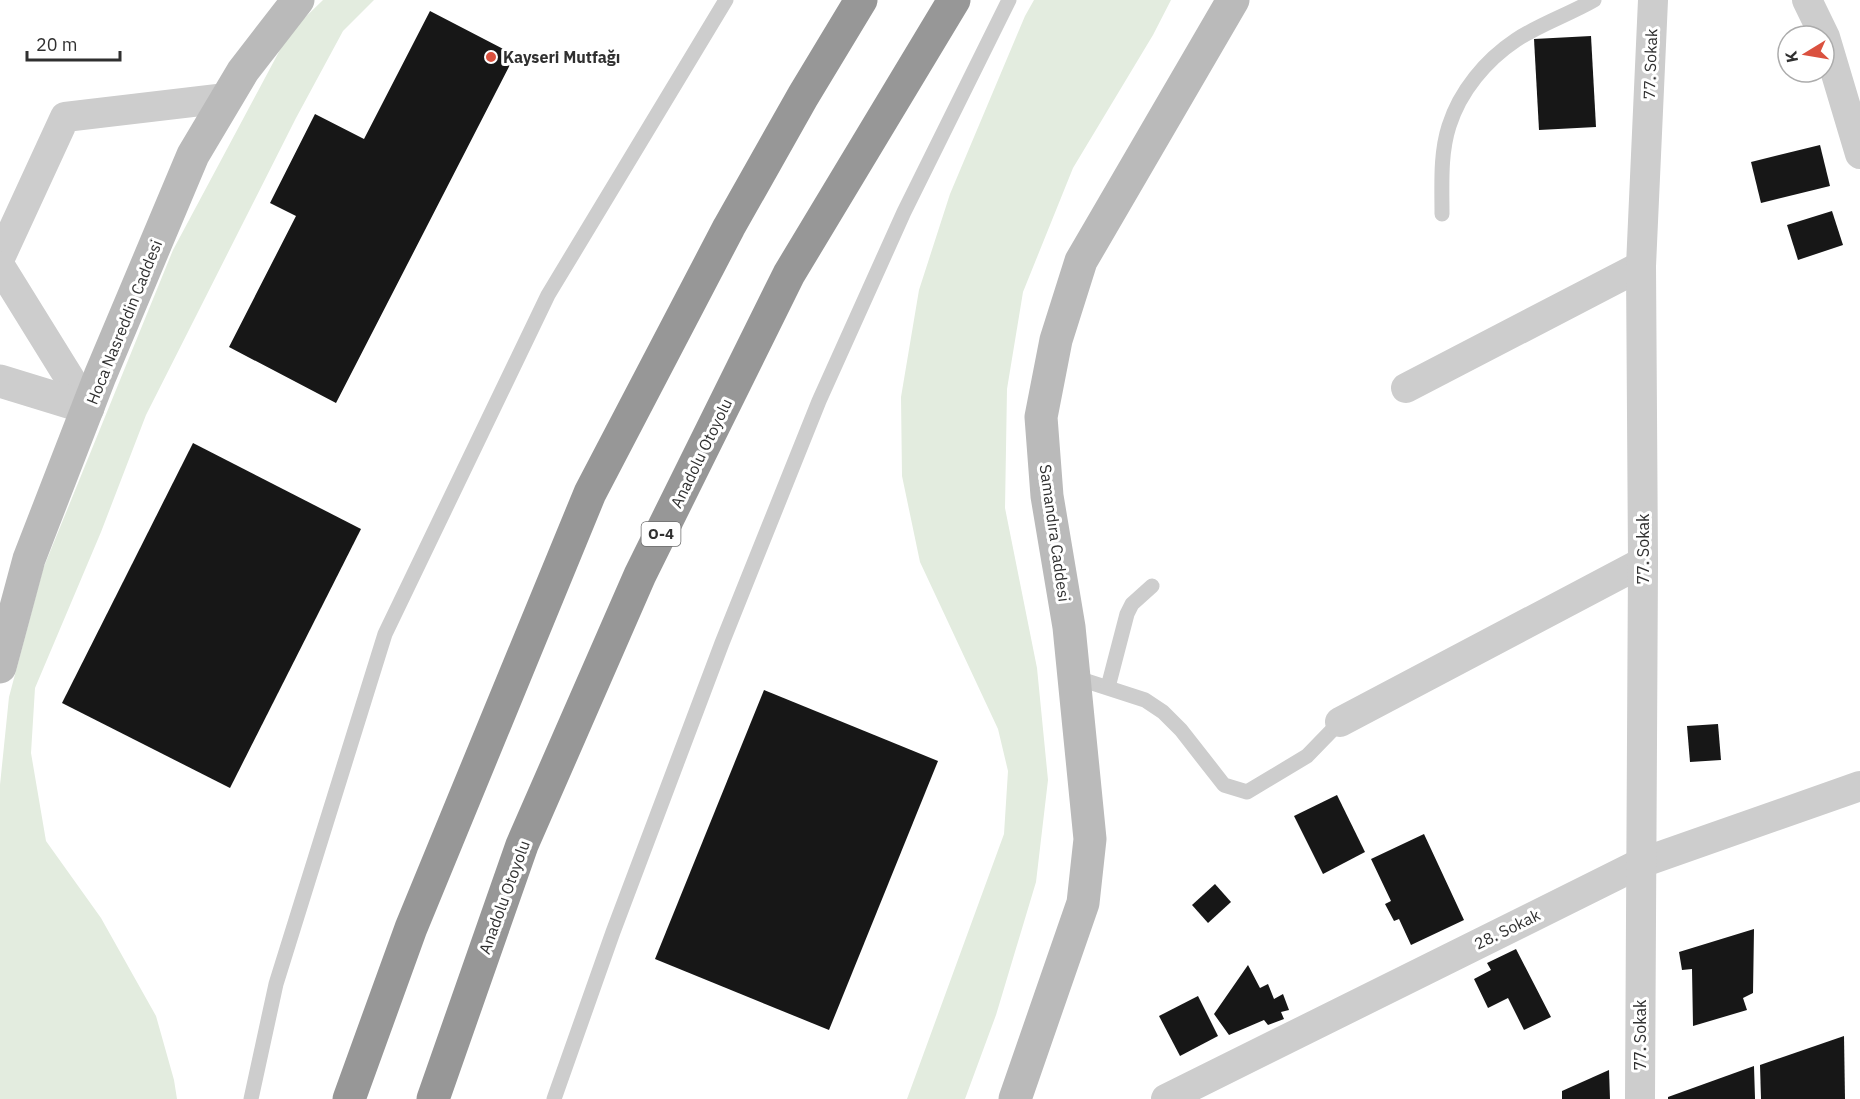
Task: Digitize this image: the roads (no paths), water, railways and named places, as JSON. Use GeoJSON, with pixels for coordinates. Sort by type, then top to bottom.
{"type":"FeatureCollection","features":[{"type":"Feature","properties":{"kind":"highway"},"geometry":{"type":"LineString","coordinates":[[349,1099],[411,928],[590,493],[729,227],[803,96],[861,0]]}},
{"type":"Feature","properties":{"kind":"highway","name":"Anadolu Otoyolu"},"geometry":{"type":"LineString","coordinates":[[433,1099],[522,845],[640,575],[789,274],[954,0]]}},
{"type":"Feature","properties":{"kind":"main road","name":"Hoca Nasreddin Caddesi"},"geometry":{"type":"LineString","coordinates":[[0,667],[29,559],[88,408],[193,155],[243,71],[298,0]]}},
{"type":"Feature","properties":{"kind":"main road","name":"Samandıra Caddesi"},"geometry":{"type":"LineString","coordinates":[[1015,1099],[1083,903],[1090,838],[1069,627],[1047,496],[1041,417],[1056,340],[1081,261],[1233,0]]}},
{"type":"Feature","properties":{"kind":"street","name":"77. Sokak"},"geometry":{"type":"LineString","coordinates":[[1640,1099],[1643,562],[1641,266],[1653,0]]}},
{"type":"Feature","properties":{"kind":"street"},"geometry":{"type":"LineString","coordinates":[[1807,0],[1826,37],[1860,154]]}},
{"type":"Feature","properties":{"kind":"street"},"geometry":{"type":"LineString","coordinates":[[0,258],[65,117],[226,98]]}},
{"type":"Feature","properties":{"kind":"street"},"geometry":{"type":"LineString","coordinates":[[0,266],[88,408]]}},
{"type":"Feature","properties":{"kind":"street"},"geometry":{"type":"LineString","coordinates":[[1406,388],[1641,266]]}},
{"type":"Feature","properties":{"kind":"street"},"geometry":{"type":"LineString","coordinates":[[0,381],[88,408]]}},
{"type":"Feature","properties":{"kind":"street"},"geometry":{"type":"LineString","coordinates":[[1340,722],[1643,562]]}},
{"type":"Feature","properties":{"kind":"street","name":"28. Sokak"},"geometry":{"type":"LineString","coordinates":[[1166,1099],[1641,863],[1860,786]]}},
{"type":"Feature","properties":{"kind":"lane"},"geometry":{"type":"LineString","coordinates":[[250,1099],[276,984],[385,634],[548,295],[726,0]]}},
{"type":"Feature","properties":{"kind":"lane"},"geometry":{"type":"LineString","coordinates":[[554,1099],[722,643],[819,401],[904,212],[1009,0]]}},
{"type":"Feature","properties":{"kind":"lane"},"geometry":{"type":"LineString","coordinates":[[1442,213],[1442,170],[1449,126],[1464,94],[1481,70],[1518,39],[1594,0]]}},
{"type":"Feature","properties":{"kind":"lane"},"geometry":{"type":"LineString","coordinates":[[1108,687],[1127,615],[1132,604],[1152,586]]}},
{"type":"Feature","properties":{"kind":"lane"},"geometry":{"type":"LineString","coordinates":[[1074,677],[1145,700],[1163,712],[1181,730],[1224,785],[1246,792],[1307,756],[1340,722]]}},
{"type":"Feature","properties":{"kind":"place","name":"Kayseri Mutfağı"},"geometry":{"type":"Point","coordinates":[491,57]}}]}
